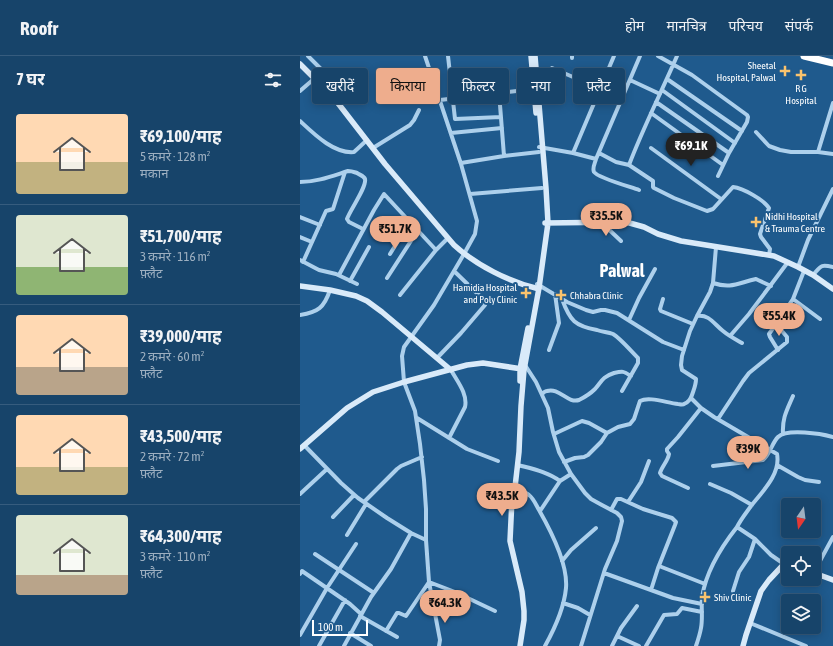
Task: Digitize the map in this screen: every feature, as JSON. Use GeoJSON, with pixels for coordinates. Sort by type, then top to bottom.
{"type":"FeatureCollection","features":[{"type":"Feature","properties":{"kind":"highway"},"geometry":{"type":"LineString","coordinates":[[804,56],[833,62]]}},
{"type":"Feature","properties":{"kind":"street"},"geometry":{"type":"LineString","coordinates":[[308,56],[320,68]]}},
{"type":"Feature","properties":{"kind":"street"},"geometry":{"type":"LineString","coordinates":[[425,56],[429,68]]}},
{"type":"Feature","properties":{"kind":"street"},"geometry":{"type":"LineString","coordinates":[[448,56],[449,68]]}},
{"type":"Feature","properties":{"kind":"street"},"geometry":{"type":"LineString","coordinates":[[531,56],[532,68]]}},
{"type":"Feature","properties":{"kind":"street"},"geometry":{"type":"LineString","coordinates":[[535,56],[542,188],[546,223]]}},
{"type":"Feature","properties":{"kind":"street"},"geometry":{"type":"LineString","coordinates":[[609,68],[614,56]]}},
{"type":"Feature","properties":{"kind":"street"},"geometry":{"type":"LineString","coordinates":[[625,91],[640,56]]}},
{"type":"Feature","properties":{"kind":"street"},"geometry":{"type":"LineString","coordinates":[[658,56],[692,75],[748,117],[718,176]]}},
{"type":"Feature","properties":{"kind":"street"},"geometry":{"type":"LineString","coordinates":[[629,165],[637,142],[677,56]]}},
{"type":"Feature","properties":{"kind":"street"},"geometry":{"type":"LineString","coordinates":[[300,64],[312,75]]}},
{"type":"Feature","properties":{"kind":"street"},"geometry":{"type":"LineString","coordinates":[[667,79],[742,131]]}},
{"type":"Feature","properties":{"kind":"street"},"geometry":{"type":"LineString","coordinates":[[630,80],[661,92],[735,143]]}},
{"type":"Feature","properties":{"kind":"street"},"geometry":{"type":"LineString","coordinates":[[300,91],[312,81]]}},
{"type":"Feature","properties":{"kind":"street"},"geometry":{"type":"LineString","coordinates":[[440,646],[429,582],[426,540],[426,509],[417,418],[404,382],[402,351],[434,305],[475,234],[477,225],[461,163],[440,100],[448,99]]}},
{"type":"Feature","properties":{"kind":"street"},"geometry":{"type":"LineString","coordinates":[[656,102],[729,153]]}},
{"type":"Feature","properties":{"kind":"street"},"geometry":{"type":"LineString","coordinates":[[818,152],[833,103]]}},
{"type":"Feature","properties":{"kind":"street"},"geometry":{"type":"LineString","coordinates":[[339,104],[387,167],[448,238],[464,254],[509,279],[528,286],[538,286],[586,310],[593,312],[601,310],[611,311],[629,320],[663,342],[684,350]]}},
{"type":"Feature","properties":{"kind":"street"},"geometry":{"type":"LineString","coordinates":[[453,104],[454,116],[456,119],[501,117]]}},
{"type":"Feature","properties":{"kind":"street"},"geometry":{"type":"LineString","coordinates":[[522,646],[524,620],[522,592],[510,536],[523,367],[546,240],[546,223],[536,104]]}},
{"type":"Feature","properties":{"kind":"street"},"geometry":{"type":"LineString","coordinates":[[573,153],[594,104]]}},
{"type":"Feature","properties":{"kind":"street"},"geometry":{"type":"LineString","coordinates":[[619,104],[596,159],[593,170],[598,175],[639,190]]}},
{"type":"Feature","properties":{"kind":"street"},"geometry":{"type":"LineString","coordinates":[[500,105],[504,156]]}},
{"type":"Feature","properties":{"kind":"street"},"geometry":{"type":"LineString","coordinates":[[373,148],[410,125],[419,110]]}},
{"type":"Feature","properties":{"kind":"street"},"geometry":{"type":"LineString","coordinates":[[651,113],[723,165]]}},
{"type":"Feature","properties":{"kind":"street"},"geometry":{"type":"LineString","coordinates":[[300,121],[327,144],[340,150],[354,152],[367,140]]}},
{"type":"Feature","properties":{"kind":"street"},"geometry":{"type":"LineString","coordinates":[[451,133],[502,128]]}},
{"type":"Feature","properties":{"kind":"street"},"geometry":{"type":"LineString","coordinates":[[756,132],[770,146],[780,150],[833,154]]}},
{"type":"Feature","properties":{"kind":"street"},"geometry":{"type":"LineString","coordinates":[[651,148],[721,199]]}},
{"type":"Feature","properties":{"kind":"street"},"geometry":{"type":"LineString","coordinates":[[461,163],[540,149],[573,153],[596,159]]}},
{"type":"Feature","properties":{"kind":"street"},"geometry":{"type":"LineString","coordinates":[[599,153],[616,162],[629,165],[653,181],[654,188],[674,198],[706,210],[710,210],[731,188],[734,187],[758,198],[768,207],[769,211],[760,232],[760,235],[770,249],[769,255]]}},
{"type":"Feature","properties":{"kind":"street"},"geometry":{"type":"LineString","coordinates":[[300,182],[326,178],[352,171],[363,176],[365,181],[363,189],[347,219],[349,222],[363,229]]}},
{"type":"Feature","properties":{"kind":"street"},"geometry":{"type":"LineString","coordinates":[[345,172],[333,209],[326,211],[302,261],[319,270],[334,273],[357,284]]}},
{"type":"Feature","properties":{"kind":"street"},"geometry":{"type":"LineString","coordinates":[[470,194],[542,188]]}},
{"type":"Feature","properties":{"kind":"street"},"geometry":{"type":"LineString","coordinates":[[798,267],[808,240],[833,189]]}},
{"type":"Feature","properties":{"kind":"street"},"geometry":{"type":"LineString","coordinates":[[339,275],[363,229],[384,194],[436,250]]}},
{"type":"Feature","properties":{"kind":"street"},"geometry":{"type":"LineString","coordinates":[[300,216],[320,226]]}},
{"type":"Feature","properties":{"kind":"street"},"geometry":{"type":"LineString","coordinates":[[390,254],[410,222]]}},
{"type":"Feature","properties":{"kind":"street"},"geometry":{"type":"LineString","coordinates":[[602,222],[621,241]]}},
{"type":"Feature","properties":{"kind":"street"},"geometry":{"type":"LineString","coordinates":[[546,223],[626,222],[644,227],[658,234],[681,242],[769,255],[804,270],[833,289]]}},
{"type":"Feature","properties":{"kind":"street"},"geometry":{"type":"LineString","coordinates":[[387,278],[418,230]]}},
{"type":"Feature","properties":{"kind":"street"},"geometry":{"type":"LineString","coordinates":[[300,237],[312,242]]}},
{"type":"Feature","properties":{"kind":"street"},"geometry":{"type":"LineString","coordinates":[[400,295],[436,250],[448,238]]}},
{"type":"Feature","properties":{"kind":"street"},"geometry":{"type":"LineString","coordinates":[[350,281],[369,247]]}},
{"type":"Feature","properties":{"kind":"street"},"geometry":{"type":"LineString","coordinates":[[564,462],[588,455],[601,442],[607,433],[618,427],[632,423],[638,404],[642,399],[684,404],[691,398],[695,389],[696,381],[695,378],[682,370],[681,365],[690,331],[713,283],[716,247]]}},
{"type":"Feature","properties":{"kind":"street"},"geometry":{"type":"LineString","coordinates":[[730,336],[749,314],[788,262]]}},
{"type":"Feature","properties":{"kind":"street"},"geometry":{"type":"LineString","coordinates":[[813,275],[824,265],[833,267]]}},
{"type":"Feature","properties":{"kind":"street"},"geometry":{"type":"LineString","coordinates":[[629,320],[639,298],[655,270]]}},
{"type":"Feature","properties":{"kind":"street"},"geometry":{"type":"LineString","coordinates":[[778,350],[769,334],[793,299],[804,270]]}},
{"type":"Feature","properties":{"kind":"street"},"geometry":{"type":"LineString","coordinates":[[437,358],[485,305],[484,300],[454,271]]}},
{"type":"Feature","properties":{"kind":"street"},"geometry":{"type":"LineString","coordinates":[[713,283],[725,286],[756,279],[770,286]]}},
{"type":"Feature","properties":{"kind":"street"},"geometry":{"type":"LineString","coordinates":[[300,286],[330,290],[356,296],[366,301],[382,312],[451,370],[465,395],[466,403],[449,438]]}},
{"type":"Feature","properties":{"kind":"street"},"geometry":{"type":"LineString","coordinates":[[300,315],[312,312],[322,305],[330,290]]}},
{"type":"Feature","properties":{"kind":"street"},"geometry":{"type":"LineString","coordinates":[[549,350],[559,322],[555,294]]}},
{"type":"Feature","properties":{"kind":"street"},"geometry":{"type":"LineString","coordinates":[[562,299],[570,318],[574,322],[580,326],[606,332],[615,336],[638,358],[638,362],[622,391]]}},
{"type":"Feature","properties":{"kind":"street"},"geometry":{"type":"LineString","coordinates":[[662,299],[660,309],[662,312],[693,324]]}},
{"type":"Feature","properties":{"kind":"street"},"geometry":{"type":"LineString","coordinates":[[793,299],[820,319]]}},
{"type":"Feature","properties":{"kind":"street"},"geometry":{"type":"LineString","coordinates":[[697,316],[701,315],[709,318],[722,330],[742,343]]}},
{"type":"Feature","properties":{"kind":"street"},"geometry":{"type":"LineString","coordinates":[[718,419],[749,373],[786,344],[788,339],[776,324]]}},
{"type":"Feature","properties":{"kind":"street"},"geometry":{"type":"LineString","coordinates":[[426,540],[411,533],[354,495],[302,447],[347,408],[373,392],[467,365],[483,363],[523,367],[536,382],[542,394],[548,408],[559,452],[571,474],[585,493],[600,504],[620,515],[622,521],[617,541],[604,573],[581,646]]}},
{"type":"Feature","properties":{"kind":"street"},"geometry":{"type":"LineString","coordinates":[[513,489],[518,465],[523,367]]}},
{"type":"Feature","properties":{"kind":"street"},"geometry":{"type":"LineString","coordinates":[[542,394],[547,390],[553,390],[573,400],[579,400],[592,391],[609,375],[621,371],[631,376]]}},
{"type":"Feature","properties":{"kind":"street"},"geometry":{"type":"LineString","coordinates":[[783,434],[782,424],[793,396]]}},
{"type":"Feature","properties":{"kind":"street"},"geometry":{"type":"LineString","coordinates":[[691,398],[701,408],[726,425],[777,454],[778,460],[770,483],[744,515],[722,547],[712,568],[705,584],[702,598],[701,628],[696,646]]}},
{"type":"Feature","properties":{"kind":"street"},"geometry":{"type":"LineString","coordinates":[[688,488],[662,476],[660,472],[669,457],[667,448],[678,437],[701,408]]}},
{"type":"Feature","properties":{"kind":"street"},"geometry":{"type":"LineString","coordinates":[[417,418],[468,449],[498,462]]}},
{"type":"Feature","properties":{"kind":"street"},"geometry":{"type":"LineString","coordinates":[[554,434],[582,421],[589,423],[607,433]]}},
{"type":"Feature","properties":{"kind":"street"},"geometry":{"type":"LineString","coordinates":[[712,466],[760,461],[764,459],[777,437],[783,434],[803,433],[833,437]]}},
{"type":"Feature","properties":{"kind":"street"},"geometry":{"type":"LineString","coordinates":[[347,535],[365,503],[397,469],[422,457]]}},
{"type":"Feature","properties":{"kind":"street"},"geometry":{"type":"LineString","coordinates":[[628,502],[641,482],[649,461]]}},
{"type":"Feature","properties":{"kind":"street"},"geometry":{"type":"LineString","coordinates":[[777,464],[798,477],[805,480],[819,482]]}},
{"type":"Feature","properties":{"kind":"street"},"geometry":{"type":"LineString","coordinates":[[518,465],[544,472],[554,476],[560,481]]}},
{"type":"Feature","properties":{"kind":"street"},"geometry":{"type":"LineString","coordinates":[[300,494],[327,469]]}},
{"type":"Feature","properties":{"kind":"street"},"geometry":{"type":"LineString","coordinates":[[540,511],[560,481],[571,474]]}},
{"type":"Feature","properties":{"kind":"street"},"geometry":{"type":"LineString","coordinates":[[710,484],[752,505]]}},
{"type":"Feature","properties":{"kind":"street"},"geometry":{"type":"LineString","coordinates":[[513,489],[526,493],[530,496],[540,511],[554,539],[562,561],[566,589],[558,619],[545,646]]}},
{"type":"Feature","properties":{"kind":"street"},"geometry":{"type":"LineString","coordinates":[[333,517],[354,495]]}},
{"type":"Feature","properties":{"kind":"street"},"geometry":{"type":"LineString","coordinates":[[611,510],[617,499],[621,499],[643,509],[672,518],[676,522],[651,590]]}},
{"type":"Feature","properties":{"kind":"street"},"geometry":{"type":"LineString","coordinates":[[737,527],[755,539],[771,555],[781,561]]}},
{"type":"Feature","properties":{"kind":"street"},"geometry":{"type":"LineString","coordinates":[[562,561],[596,528]]}},
{"type":"Feature","properties":{"kind":"street"},"geometry":{"type":"LineString","coordinates":[[344,646],[360,615],[411,533]]}},
{"type":"Feature","properties":{"kind":"street"},"geometry":{"type":"LineString","coordinates":[[821,560],[833,537]]}},
{"type":"Feature","properties":{"kind":"street"},"geometry":{"type":"LineString","coordinates":[[733,591],[739,572],[749,557],[755,539]]}},
{"type":"Feature","properties":{"kind":"street"},"geometry":{"type":"LineString","coordinates":[[300,635],[327,588],[356,544]]}},
{"type":"Feature","properties":{"kind":"street"},"geometry":{"type":"LineString","coordinates":[[315,554],[374,592]]}},
{"type":"Feature","properties":{"kind":"street"},"geometry":{"type":"LineString","coordinates":[[659,566],[705,584]]}},
{"type":"Feature","properties":{"kind":"street"},"geometry":{"type":"LineString","coordinates":[[743,646],[761,591],[768,580],[781,568]]}},
{"type":"Feature","properties":{"kind":"street"},"geometry":{"type":"LineString","coordinates":[[301,571],[345,600],[360,615],[397,637]]}},
{"type":"Feature","properties":{"kind":"street"},"geometry":{"type":"LineString","coordinates":[[604,573],[673,598],[702,604]]}},
{"type":"Feature","properties":{"kind":"street"},"geometry":{"type":"LineString","coordinates":[[821,576],[833,580]]}},
{"type":"Feature","properties":{"kind":"street"},"geometry":{"type":"LineString","coordinates":[[429,582],[455,592],[495,611]]}},
{"type":"Feature","properties":{"kind":"street"},"geometry":{"type":"LineString","coordinates":[[386,631],[397,613],[406,616],[429,582]]}},
{"type":"Feature","properties":{"kind":"street"},"geometry":{"type":"LineString","coordinates":[[319,646],[345,600]]}},
{"type":"Feature","properties":{"kind":"street"},"geometry":{"type":"LineString","coordinates":[[563,603],[578,608],[590,615]]}},
{"type":"Feature","properties":{"kind":"street"},"geometry":{"type":"LineString","coordinates":[[612,646],[624,624],[637,606]]}},
{"type":"Feature","properties":{"kind":"street"},"geometry":{"type":"LineString","coordinates":[[646,646],[664,616],[677,614],[682,608],[702,612]]}},
{"type":"Feature","properties":{"kind":"street"},"geometry":{"type":"LineString","coordinates":[[750,623],[806,646]]}},
{"type":"Feature","properties":{"kind":"street"},"geometry":{"type":"LineString","coordinates":[[350,633],[371,646]]}},
{"type":"Feature","properties":{"kind":"street"},"geometry":{"type":"LineString","coordinates":[[617,636],[639,646]]}},
{"type":"Feature","properties":{"kind":"place","name":"Sheetal Hospital, Palwal"},"geometry":{"type":"Point","coordinates":[785,71]}},
{"type":"Feature","properties":{"kind":"place","name":"R G Hospital"},"geometry":{"type":"Point","coordinates":[801,75]}},
{"type":"Feature","properties":{"kind":"place","name":"Nidhi Hospital & Trauma Centre"},"geometry":{"type":"Point","coordinates":[756,222]}},
{"type":"Feature","properties":{"kind":"place","name":"Hamidia Hospital and Poly Clinic"},"geometry":{"type":"Point","coordinates":[526,293]}},
{"type":"Feature","properties":{"kind":"place","name":"Chhabra Clinic"},"geometry":{"type":"Point","coordinates":[561,295]}},
{"type":"Feature","properties":{"kind":"place","name":"Shiv Clinic"},"geometry":{"type":"Point","coordinates":[705,597]}},
{"type":"Feature","properties":{"kind":"district","name":"Palwal"},"geometry":{"type":"Point","coordinates":[622,271]}}]}
